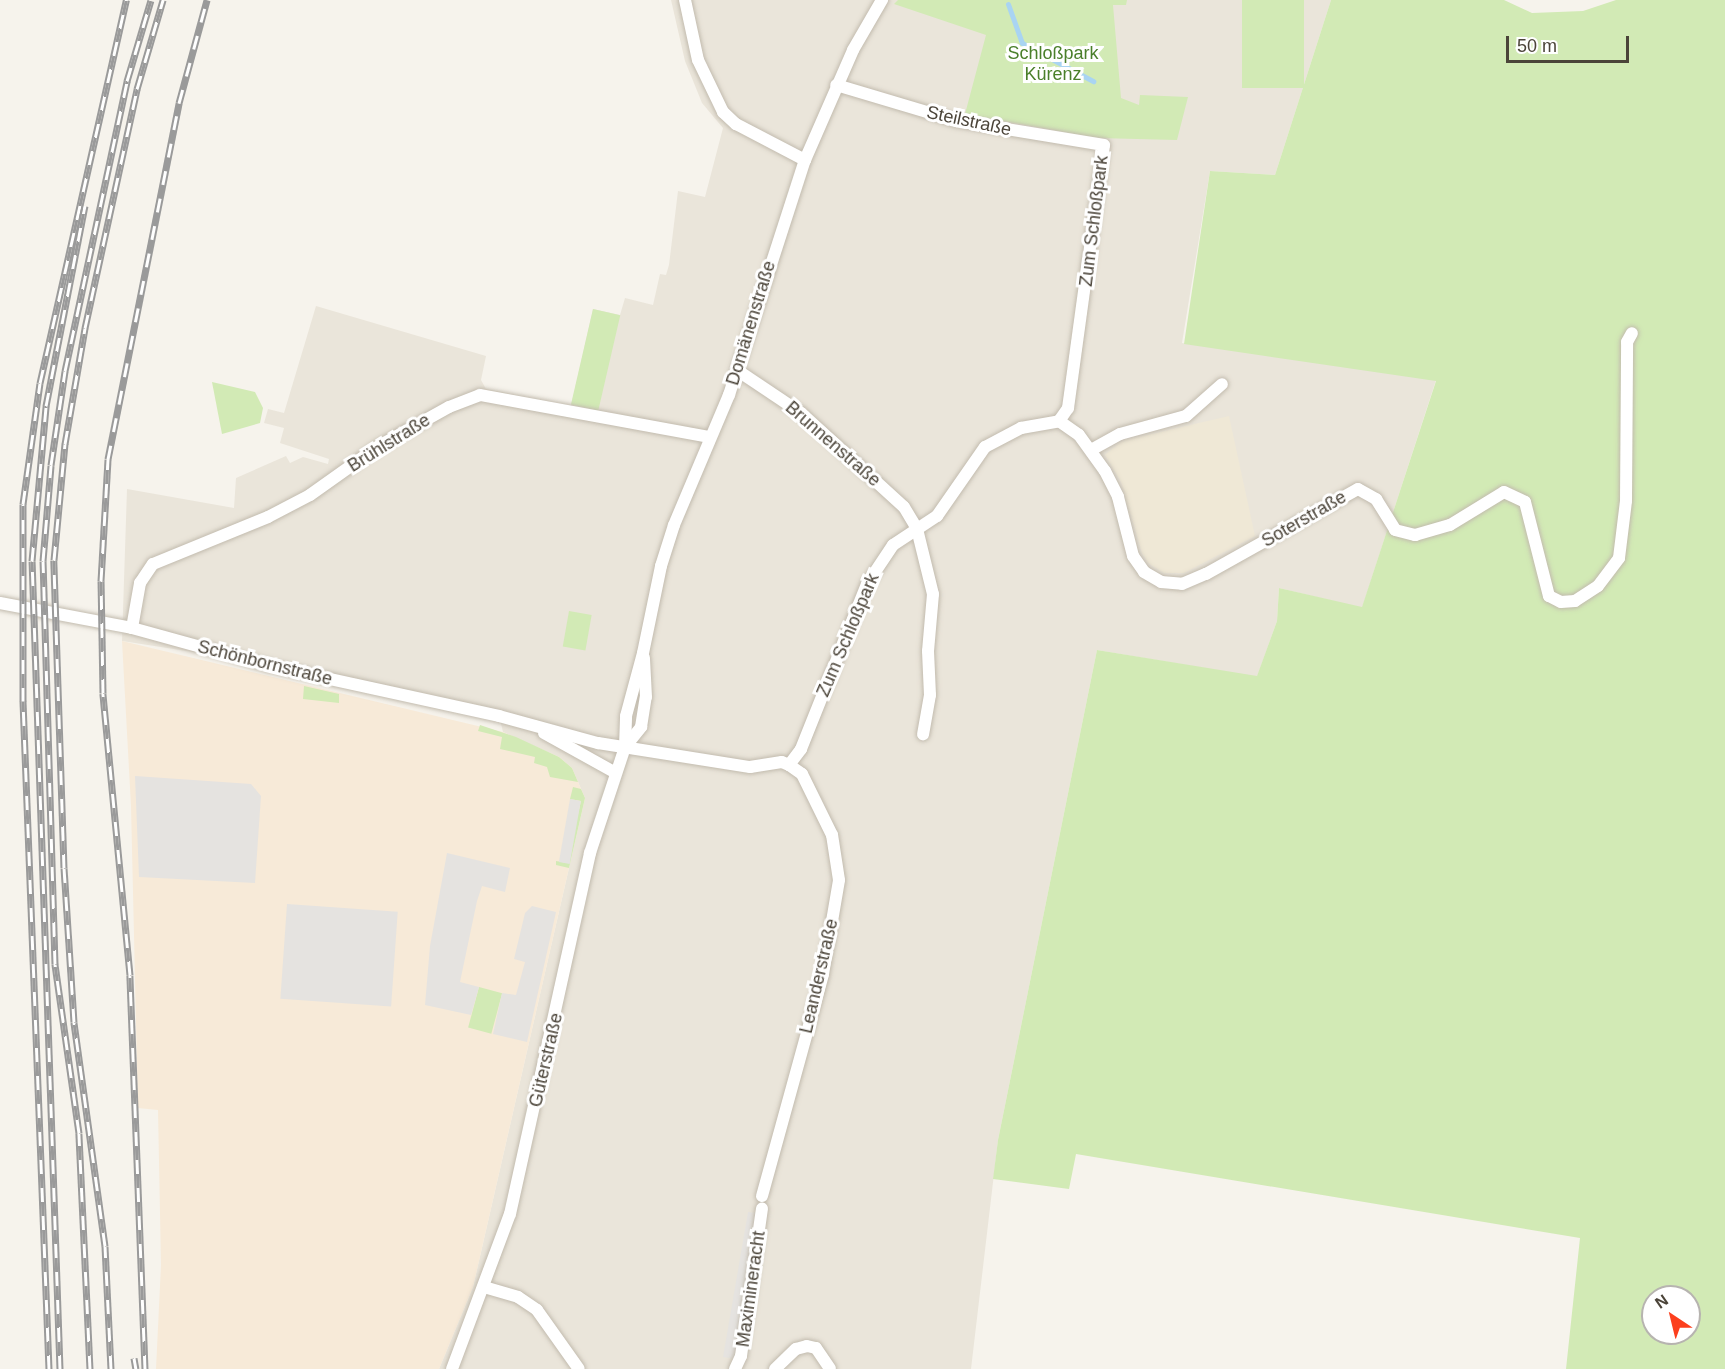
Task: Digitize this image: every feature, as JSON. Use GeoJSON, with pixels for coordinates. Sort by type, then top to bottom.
{"type":"FeatureCollection","features":[{"type":"Feature","properties":{"kind":"street"},"geometry":{"type":"LineString","coordinates":[[685,0],[698,60],[723,112],[736,124],[805,160]]}},
{"type":"Feature","properties":{"kind":"street","name":"Domänenstraße"},"geometry":{"type":"LineString","coordinates":[[625,747],[622,732],[643,653],[661,566],[708,437],[737,370],[805,160],[836,85],[882,0]]}},
{"type":"Feature","properties":{"kind":"street","name":"Steilstraße"},"geometry":{"type":"LineString","coordinates":[[836,85],[957,121],[1104,145]]}},
{"type":"Feature","properties":{"kind":"street","name":"Zum Schloßpark"},"geometry":{"type":"LineString","coordinates":[[789,765],[801,749],[867,584],[893,545],[937,516],[985,447],[998,437],[1059,421],[1073,389],[1104,145]]}},
{"type":"Feature","properties":{"kind":"street","name":"Soterstraße"},"geometry":{"type":"LineString","coordinates":[[1059,421],[1079,435],[1091,450],[1118,497],[1133,556],[1144,572],[1161,582],[1182,584],[1206,574],[1358,489],[1369,491],[1395,530],[1415,535],[1456,522],[1504,492],[1525,502],[1549,596],[1561,602],[1575,601],[1598,586],[1619,558],[1626,501],[1627,342],[1632,333]]}},
{"type":"Feature","properties":{"kind":"street","name":"Brunnenstraße"},"geometry":{"type":"LineString","coordinates":[[737,370],[801,413],[904,507],[917,529],[933,594],[927,651],[930,695],[923,734]]}},
{"type":"Feature","properties":{"kind":"street"},"geometry":{"type":"LineString","coordinates":[[1091,450],[1119,434],[1186,416],[1222,384]]}},
{"type":"Feature","properties":{"kind":"street","name":"Brühlstraße"},"geometry":{"type":"LineString","coordinates":[[132,628],[140,584],[153,564],[268,517],[310,495],[379,446],[480,395],[708,437]]}},
{"type":"Feature","properties":{"kind":"street","name":"Schönbornstraße"},"geometry":{"type":"LineString","coordinates":[[0,603],[132,628],[270,666],[625,747]]}},
{"type":"Feature","properties":{"kind":"street","name":"Schönbornstraße"},"geometry":{"type":"LineString","coordinates":[[531,725],[616,773]]}},
{"type":"Feature","properties":{"kind":"street"},"geometry":{"type":"LineString","coordinates":[[625,747],[750,767],[782,762],[789,765]]}},
{"type":"Feature","properties":{"kind":"street","name":"Güterstraße"},"geometry":{"type":"LineString","coordinates":[[452,1369],[510,1214],[590,853],[625,747]]}},
{"type":"Feature","properties":{"kind":"street","name":"Leanderstraße"},"geometry":{"type":"LineString","coordinates":[[762,1202],[823,974],[839,880],[832,835],[802,774],[789,765]]}},
{"type":"Feature","properties":{"kind":"street","name":"Maximineracht"},"geometry":{"type":"LineString","coordinates":[[735,1369],[741,1356],[762,1202]]}},
{"type":"Feature","properties":{"kind":"street"},"geometry":{"type":"LineString","coordinates":[[484,1287],[518,1297],[537,1310],[579,1369]]}},
{"type":"Feature","properties":{"kind":"street"},"geometry":{"type":"LineString","coordinates":[[774,1369],[796,1349],[807,1346],[816,1348],[830,1369]]}},
{"type":"Feature","properties":{"kind":"shaded area"},"geometry":{"type":"Polygon","coordinates":[[[671,0],[1331,0],[1275,175],[1210,171],[1182,343],[1436,380],[1362,608],[1279,588],[1277,621],[1257,677],[1097,650],[998,1140],[971,1369],[439,1369],[473,1287],[585,798],[572,768],[559,757],[503,732],[498,711],[296,668],[122,641],[127,489],[234,508],[236,478],[286,456],[290,463],[303,457],[328,464],[329,459],[280,443],[284,428],[264,423],[268,409],[284,413],[316,306],[486,356],[481,380],[486,389],[571,406],[593,309],[620,315],[625,298],[653,305],[660,274],[666,275],[669,265],[678,191],[705,197],[723,128],[702,103],[685,61],[671,0]]]}},
{"type":"Feature","properties":{"kind":"shaded area"},"geometry":{"type":"Polygon","coordinates":[[[1229,416],[1255,536],[1184,573],[1164,573],[1148,563],[1142,553],[1121,482],[1105,455],[1122,441],[1229,416]]]}},
{"type":"Feature","properties":{"kind":"shaded area"},"geometry":{"type":"Polygon","coordinates":[[[122,641],[503,732],[559,757],[572,768],[585,798],[473,1287],[439,1369],[156,1369],[161,1265],[158,1110],[138,1108],[131,806],[122,641]]]}},
{"type":"Feature","properties":{"kind":"shaded area"},"geometry":{"type":"Polygon","coordinates":[[[135,776],[251,784],[261,796],[255,883],[139,877],[135,776]]]}},
{"type":"Feature","properties":{"kind":"shaded area"},"geometry":{"type":"Polygon","coordinates":[[[570,799],[581,801],[570,864],[559,862],[570,799]]]}},
{"type":"Feature","properties":{"kind":"shaded area"},"geometry":{"type":"Polygon","coordinates":[[[447,853],[510,868],[505,892],[482,886],[477,901],[460,982],[479,987],[471,1015],[425,1005],[430,946],[447,853]]]}},
{"type":"Feature","properties":{"kind":"shaded area"},"geometry":{"type":"Polygon","coordinates":[[[287,904],[398,912],[391,1007],[280,999],[287,904]]]}},
{"type":"Feature","properties":{"kind":"shaded area"},"geometry":{"type":"Polygon","coordinates":[[[532,906],[556,912],[527,1042],[493,1034],[502,993],[516,995],[525,962],[514,959],[525,913],[532,906]]]}},
{"type":"Feature","properties":{"kind":"shaded area"},"geometry":{"type":"Polygon","coordinates":[[[748,1212],[758,1213],[735,1359],[723,1357],[748,1212]]]}},
{"type":"Feature","properties":{"kind":"green space","name":"Schloßpark Kürenz"},"geometry":{"type":"Polygon","coordinates":[[[898,0],[1127,0],[1126,5],[1113,5],[1121,98],[1139,105],[1140,95],[1188,97],[1177,140],[1097,138],[965,114],[986,35],[894,4],[898,0]]]}},
{"type":"Feature","properties":{"kind":"green space"},"geometry":{"type":"Polygon","coordinates":[[[1242,0],[1304,0],[1304,88],[1242,88],[1242,0]]]}},
{"type":"Feature","properties":{"kind":"green space"},"geometry":{"type":"Polygon","coordinates":[[[1331,0],[1504,0],[1532,13],[1583,11],[1616,0],[1725,0],[1725,1369],[1566,1369],[1580,1238],[1076,1154],[1069,1189],[993,1179],[998,1140],[1097,650],[1257,676],[1277,621],[1279,588],[1362,607],[1436,381],[1184,344],[1210,171],[1275,175],[1331,0]]]}},
{"type":"Feature","properties":{"kind":"green space"},"geometry":{"type":"Polygon","coordinates":[[[593,309],[620,315],[598,411],[571,404],[593,309]]]}},
{"type":"Feature","properties":{"kind":"green space"},"geometry":{"type":"Polygon","coordinates":[[[212,382],[255,392],[263,408],[260,423],[222,434],[212,382]]]}},
{"type":"Feature","properties":{"kind":"green space"},"geometry":{"type":"Polygon","coordinates":[[[569,611],[592,615],[585,650],[563,646],[569,611]]]}},
{"type":"Feature","properties":{"kind":"green space"},"geometry":{"type":"Polygon","coordinates":[[[304,686],[339,694],[339,703],[303,699],[304,686]]]}},
{"type":"Feature","properties":{"kind":"green space"},"geometry":{"type":"Polygon","coordinates":[[[480,725],[516,737],[559,757],[572,768],[578,782],[550,777],[547,767],[534,763],[535,757],[500,749],[502,737],[478,731],[480,725]]]}},
{"type":"Feature","properties":{"kind":"green space"},"geometry":{"type":"Polygon","coordinates":[[[573,787],[581,789],[585,798],[569,868],[556,865],[556,861],[567,863],[581,801],[570,799],[573,787]]]}},
{"type":"Feature","properties":{"kind":"green space"},"geometry":{"type":"Polygon","coordinates":[[[479,987],[502,993],[491,1034],[468,1028],[479,987]]]}},
{"type":"Feature","properties":{"kind":"waterway"},"geometry":{"type":"LineString","coordinates":[[1008,4],[1022,43],[1093,81]]}},
{"type":"Feature","properties":{"kind":"railway"},"geometry":{"type":"LineString","coordinates":[[49,1369],[23,701],[23,504],[40,383],[126,0]]}},
{"type":"Feature","properties":{"kind":"railway"},"geometry":{"type":"LineString","coordinates":[[90,1369],[79,1133],[55,964],[43,561],[51,465],[65,371],[127,81],[151,0]]}},
{"type":"Feature","properties":{"kind":"railway"},"geometry":{"type":"LineString","coordinates":[[111,1369],[105,1246],[74,1022],[64,868],[54,560],[65,444],[85,328],[137,89],[163,0]]}},
{"type":"Feature","properties":{"kind":"railway"},"geometry":{"type":"LineString","coordinates":[[145,1369],[130,975],[103,693],[101,581],[108,459],[179,103],[207,0]]}},
{"type":"Feature","properties":{"kind":"railway"},"geometry":{"type":"LineString","coordinates":[[60,1369],[32,561],[46,406],[85,206]]}},
{"type":"Feature","properties":{"kind":"railway"},"geometry":{"type":"LineString","coordinates":[[134,1358],[136,1369]]}}]}
